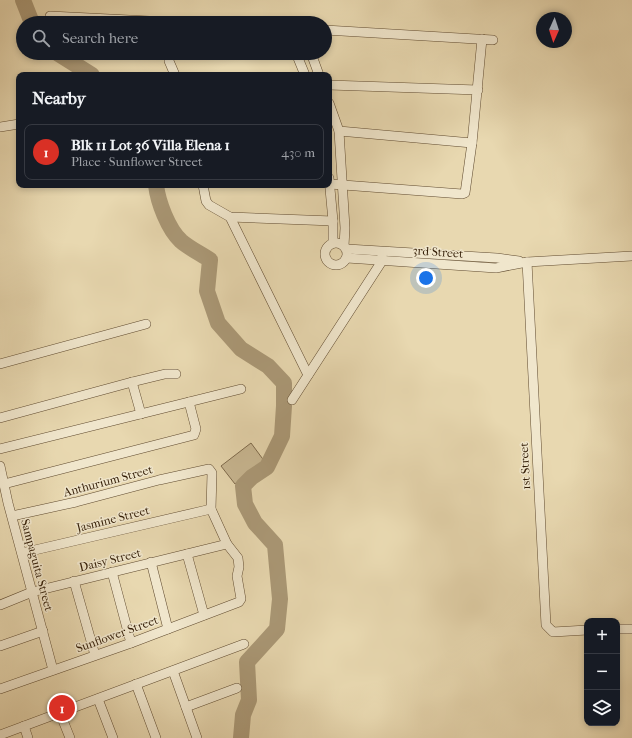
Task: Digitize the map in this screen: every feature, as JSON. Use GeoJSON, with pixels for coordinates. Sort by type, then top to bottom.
{"type":"FeatureCollection","features":[{"type":"Feature","properties":{"kind":"street"},"geometry":{"type":"LineString","coordinates":[[332,30],[493,40]]}},
{"type":"Feature","properties":{"kind":"street"},"geometry":{"type":"LineString","coordinates":[[332,182],[342,184],[462,194],[466,191],[478,90],[482,39]]}},
{"type":"Feature","properties":{"kind":"street"},"geometry":{"type":"LineString","coordinates":[[169,60],[174,72]]}},
{"type":"Feature","properties":{"kind":"street"},"geometry":{"type":"LineString","coordinates":[[299,60],[304,72]]}},
{"type":"Feature","properties":{"kind":"street"},"geometry":{"type":"LineString","coordinates":[[314,60],[318,72]]}},
{"type":"Feature","properties":{"kind":"street"},"geometry":{"type":"LineString","coordinates":[[332,85],[478,90]]}},
{"type":"Feature","properties":{"kind":"street"},"geometry":{"type":"LineString","coordinates":[[332,111],[339,131],[346,251],[341,264],[330,264],[327,261],[325,250],[333,243],[341,243],[346,251]]}},
{"type":"Feature","properties":{"kind":"street"},"geometry":{"type":"LineString","coordinates":[[0,127],[16,124]]}},
{"type":"Feature","properties":{"kind":"street"},"geometry":{"type":"LineString","coordinates":[[339,131],[472,143]]}},
{"type":"Feature","properties":{"kind":"street"},"geometry":{"type":"LineString","coordinates":[[203,188],[206,201],[209,205],[230,217],[333,221]]}},
{"type":"Feature","properties":{"kind":"street"},"geometry":{"type":"LineString","coordinates":[[330,188],[333,221],[333,243]]}},
{"type":"Feature","properties":{"kind":"street"},"geometry":{"type":"LineString","coordinates":[[230,217],[308,375]]}},
{"type":"Feature","properties":{"kind":"street","name":"3rd Street"},"geometry":{"type":"LineString","coordinates":[[346,251],[382,256],[497,258],[527,262],[632,256]]}},
{"type":"Feature","properties":{"kind":"street"},"geometry":{"type":"LineString","coordinates":[[292,400],[382,256]]}},
{"type":"Feature","properties":{"kind":"street","name":"1st Street"},"geometry":{"type":"LineString","coordinates":[[527,262],[546,625],[553,632],[584,630]]}},
{"type":"Feature","properties":{"kind":"street"},"geometry":{"type":"LineString","coordinates":[[0,364],[146,324]]}},
{"type":"Feature","properties":{"kind":"street"},"geometry":{"type":"LineString","coordinates":[[0,418],[132,382],[165,374],[176,374]]}},
{"type":"Feature","properties":{"kind":"street"},"geometry":{"type":"LineString","coordinates":[[132,382],[141,414]]}},
{"type":"Feature","properties":{"kind":"street"},"geometry":{"type":"LineString","coordinates":[[0,449],[241,388]]}},
{"type":"Feature","properties":{"kind":"street"},"geometry":{"type":"LineString","coordinates":[[4,484],[194,435],[196,429],[189,402]]}},
{"type":"Feature","properties":{"kind":"street","name":"Sampaguita Street"},"geometry":{"type":"LineString","coordinates":[[0,466],[53,670]]}},
{"type":"Feature","properties":{"kind":"street","name":"Anthurium Street"},"geometry":{"type":"LineString","coordinates":[[12,516],[76,502],[159,480],[209,469],[212,472],[211,509]]}},
{"type":"Feature","properties":{"kind":"street"},"geometry":{"type":"LineString","coordinates":[[211,509],[227,544]]}},
{"type":"Feature","properties":{"kind":"street","name":"Jasmine Street"},"geometry":{"type":"LineString","coordinates":[[22,553],[211,509]]}},
{"type":"Feature","properties":{"kind":"street","name":"Daisy Street"},"geometry":{"type":"LineString","coordinates":[[0,604],[32,592],[227,544]]}},
{"type":"Feature","properties":{"kind":"street","name":"Sunflower Street"},"geometry":{"type":"LineString","coordinates":[[0,689],[131,643],[239,602],[241,600],[237,576],[239,567],[238,558],[227,544]]}},
{"type":"Feature","properties":{"kind":"street"},"geometry":{"type":"LineString","coordinates":[[188,554],[204,615]]}},
{"type":"Feature","properties":{"kind":"street"},"geometry":{"type":"LineString","coordinates":[[151,562],[168,629]]}},
{"type":"Feature","properties":{"kind":"street"},"geometry":{"type":"LineString","coordinates":[[112,572],[131,643]]}},
{"type":"Feature","properties":{"kind":"street"},"geometry":{"type":"LineString","coordinates":[[74,581],[94,656]]}},
{"type":"Feature","properties":{"kind":"street"},"geometry":{"type":"LineString","coordinates":[[620,629],[632,629]]}},
{"type":"Feature","properties":{"kind":"street"},"geometry":{"type":"LineString","coordinates":[[0,646],[43,631]]}},
{"type":"Feature","properties":{"kind":"street"},"geometry":{"type":"LineString","coordinates":[[0,735],[244,644]]}},
{"type":"Feature","properties":{"kind":"street"},"geometry":{"type":"LineString","coordinates":[[173,671],[197,738]]}},
{"type":"Feature","properties":{"kind":"street"},"geometry":{"type":"LineString","coordinates":[[136,684],[156,738]]}},
{"type":"Feature","properties":{"kind":"street"},"geometry":{"type":"LineString","coordinates":[[186,707],[237,688]]}},
{"type":"Feature","properties":{"kind":"street"},"geometry":{"type":"LineString","coordinates":[[98,699],[113,738]]}},
{"type":"Feature","properties":{"kind":"street"},"geometry":{"type":"LineString","coordinates":[[60,713],[70,738]]}},
{"type":"Feature","properties":{"kind":"street"},"geometry":{"type":"LineString","coordinates":[[24,726],[28,738]]}},
{"type":"Feature","properties":{"kind":"shaded area"},"geometry":{"type":"Polygon","coordinates":[[[251,443],[265,462],[235,484],[221,466],[251,443]]]}},
{"type":"Feature","properties":{"kind":"waterway"},"geometry":{"type":"LineString","coordinates":[[23,0],[29,16]]}},
{"type":"Feature","properties":{"kind":"waterway"},"geometry":{"type":"LineString","coordinates":[[68,60],[87,72]]}},
{"type":"Feature","properties":{"kind":"waterway"},"geometry":{"type":"LineString","coordinates":[[157,188],[164,215],[176,236],[188,246],[210,260],[207,291],[218,323],[241,349],[268,366],[284,383],[282,436],[267,467],[252,477],[243,486],[245,504],[255,523],[275,545],[280,599],[277,629],[247,662],[249,700],[243,715],[241,738]]}},
{"type":"Feature","properties":{"kind":"place","name":"Blk 11 Lot 36 Villa Elena 1"},"geometry":{"type":"Point","coordinates":[62,708]}}]}
